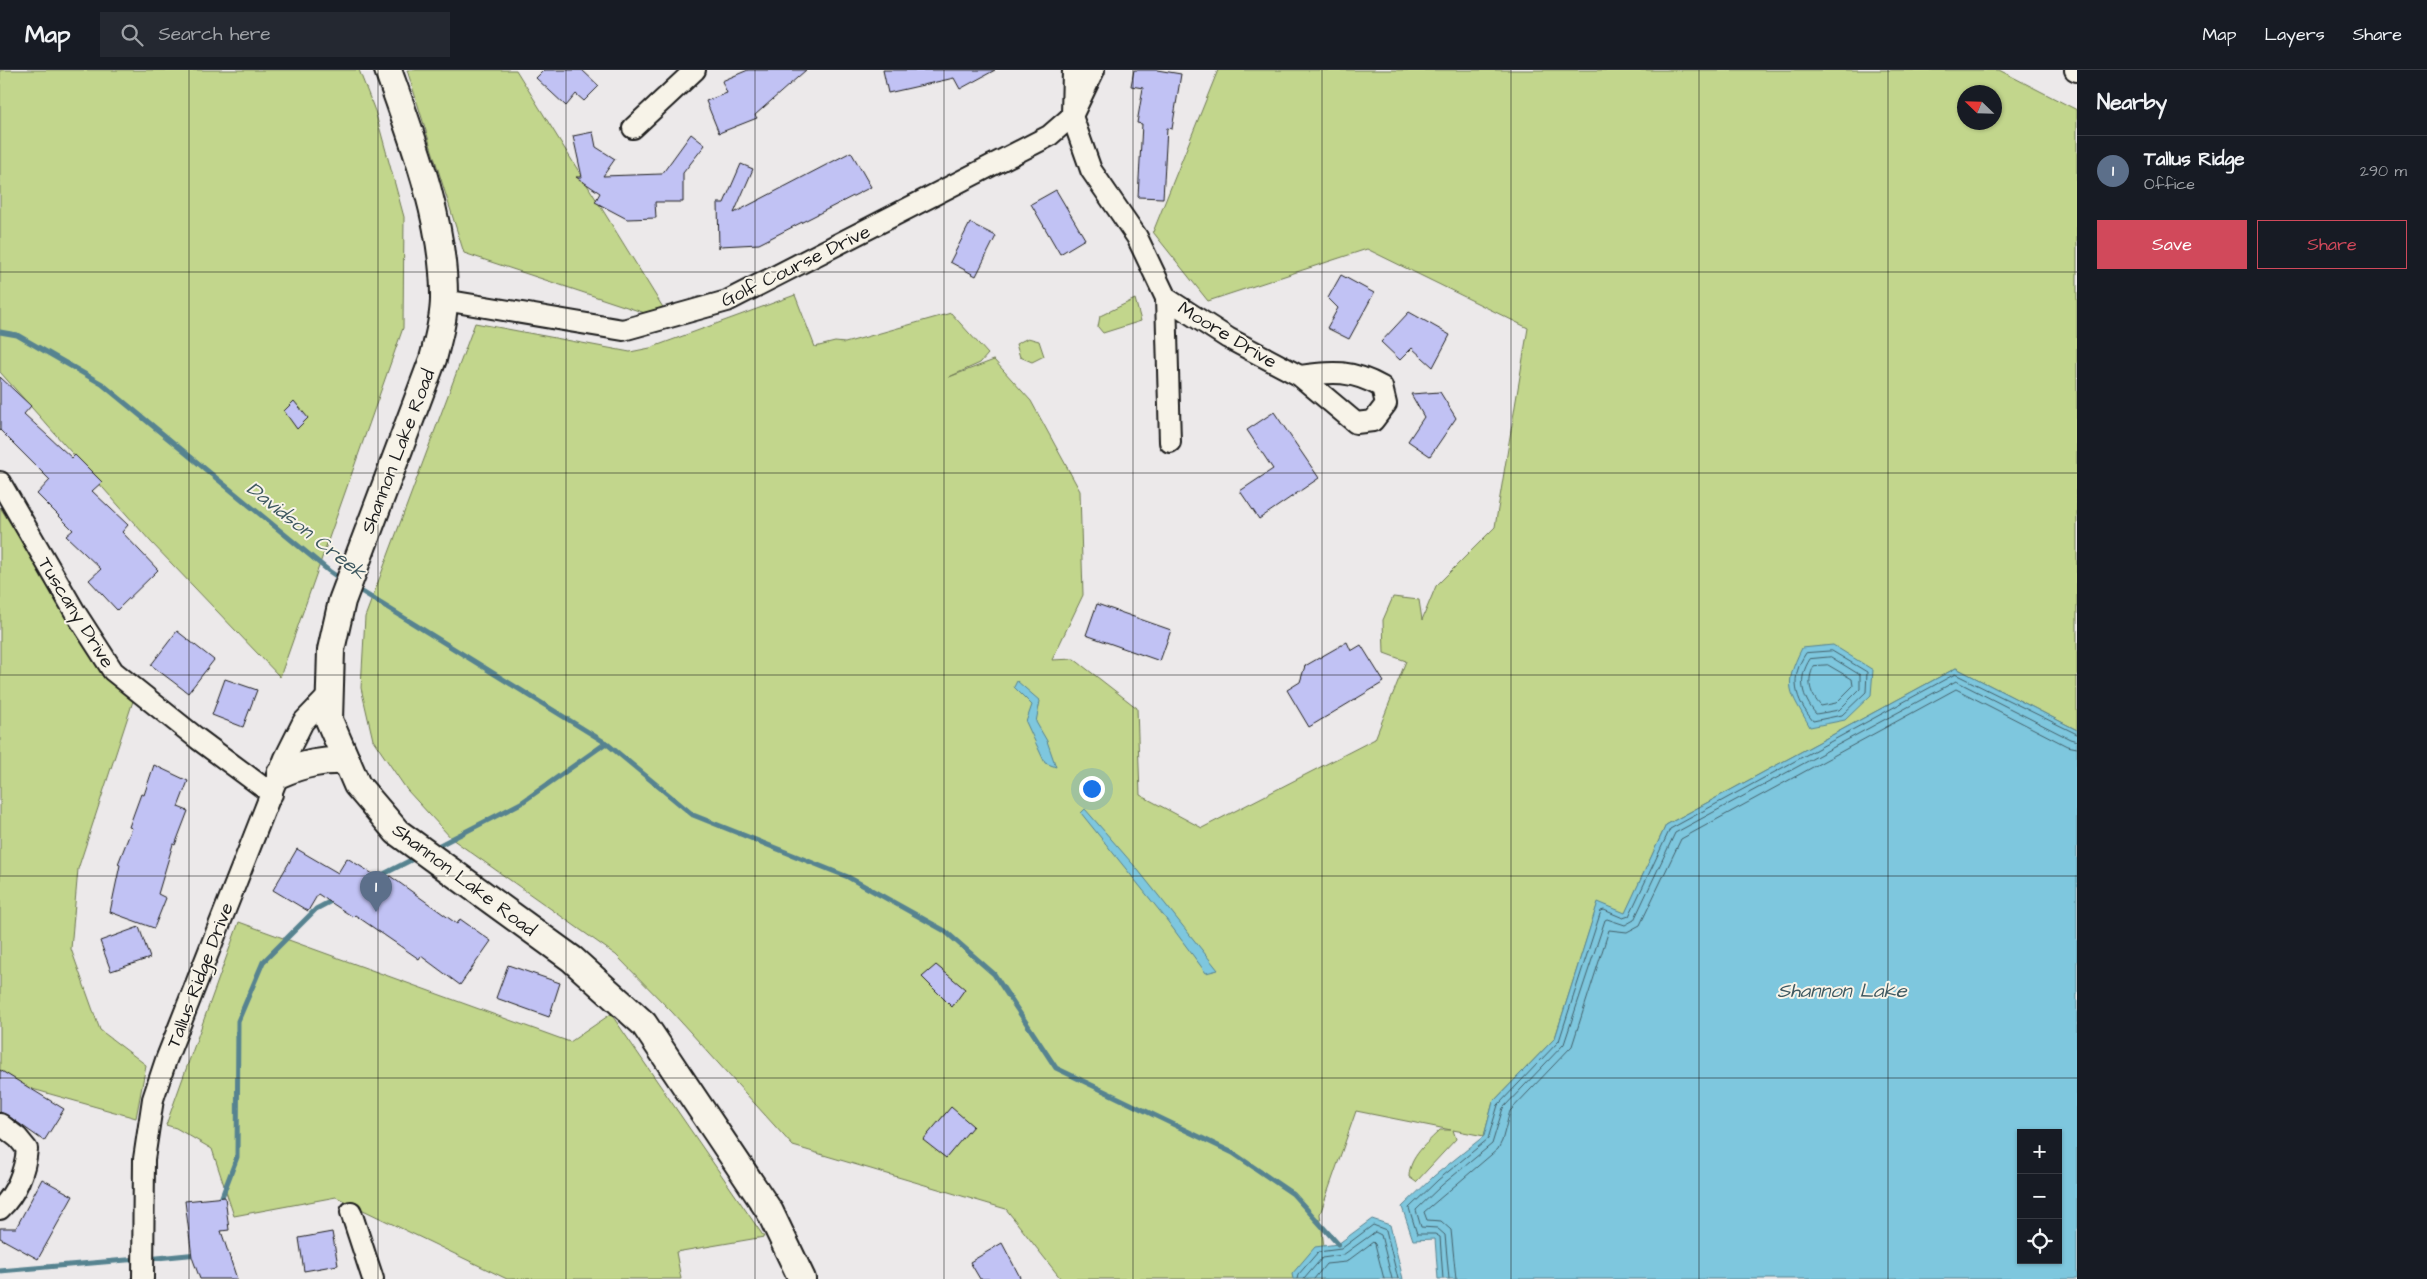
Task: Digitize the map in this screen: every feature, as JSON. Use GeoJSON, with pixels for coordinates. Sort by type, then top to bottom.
{"type":"FeatureCollection","features":[{"type":"Feature","properties":{"kind":"main road","name":"Shannon Lake Road"},"geometry":{"type":"LineString","coordinates":[[388,70],[414,142],[431,206],[441,259],[444,300],[433,359],[342,601],[331,650],[329,720],[357,785],[397,832],[572,959],[644,1024],[770,1212],[802,1279]]}},
{"type":"Feature","properties":{"kind":"main road"},"geometry":{"type":"LineString","coordinates":[[276,784],[300,765],[325,760],[347,762]]}},
{"type":"Feature","properties":{"kind":"street"},"geometry":{"type":"LineString","coordinates":[[633,128],[695,70]]}},
{"type":"Feature","properties":{"kind":"street","name":"Moore Drive"},"geometry":{"type":"LineString","coordinates":[[1073,70],[1072,116],[1091,170],[1137,237],[1166,298],[1228,338],[1300,376]]}},
{"type":"Feature","properties":{"kind":"street","name":"Golf Course Drive"},"geometry":{"type":"LineString","coordinates":[[444,300],[623,330],[727,301],[1049,136],[1072,116],[1094,70]]}},
{"type":"Feature","properties":{"kind":"street"},"geometry":{"type":"LineString","coordinates":[[1166,298],[1170,442]]}},
{"type":"Feature","properties":{"kind":"street","name":"Tuscany Drive"},"geometry":{"type":"LineString","coordinates":[[0,482],[75,612],[113,671],[198,739],[276,784]]}},
{"type":"Feature","properties":{"kind":"street","name":"Tallus Ridge Drive"},"geometry":{"type":"LineString","coordinates":[[144,1279],[144,1159],[154,1099],[166,1060],[276,784],[304,722],[330,694]]}},
{"type":"Feature","properties":{"kind":"street"},"geometry":{"type":"LineString","coordinates":[[0,1124],[18,1138],[27,1149],[26,1164],[21,1176],[8,1202],[0,1209]]}},
{"type":"Feature","properties":{"kind":"street"},"geometry":{"type":"LineString","coordinates":[[351,1212],[373,1279]]}},
{"type":"Feature","properties":{"kind":"green space"},"geometry":{"type":"Polygon","coordinates":[[[0,70],[359,70],[375,111],[404,217],[403,328],[280,677],[151,542],[0,372],[0,70]]]}},
{"type":"Feature","properties":{"kind":"green space"},"geometry":{"type":"Polygon","coordinates":[[[407,70],[516,70],[672,322],[464,253],[407,70]]]}},
{"type":"Feature","properties":{"kind":"green space"},"geometry":{"type":"Polygon","coordinates":[[[1218,70],[1999,70],[2077,110],[2077,730],[1956,668],[1666,825],[1625,914],[1598,903],[1555,1038],[1493,1102],[1484,1136],[1453,1130],[1456,1139],[1416,1182],[1409,1177],[1415,1157],[1424,1145],[1440,1130],[1451,1130],[1356,1111],[1320,1214],[1328,1279],[1061,1279],[1006,1209],[793,1146],[672,1012],[616,955],[452,839],[407,790],[373,740],[361,688],[365,617],[475,323],[630,352],[650,348],[795,295],[815,347],[835,342],[845,343],[951,313],[988,354],[980,363],[949,377],[994,360],[1031,401],[1080,491],[1083,595],[1052,660],[1074,659],[1137,708],[1140,795],[1202,828],[1375,739],[1406,661],[1384,653],[1383,620],[1393,597],[1419,600],[1422,620],[1436,586],[1495,527],[1528,328],[1367,249],[1208,301],[1153,232],[1218,70]]]}},
{"type":"Feature","properties":{"kind":"green space"},"geometry":{"type":"Polygon","coordinates":[[[1135,299],[1141,321],[1103,333],[1098,327],[1100,316],[1135,299]]]}},
{"type":"Feature","properties":{"kind":"green space"},"geometry":{"type":"Polygon","coordinates":[[[1028,338],[1039,341],[1044,356],[1032,362],[1020,357],[1016,344],[1028,338]]]}},
{"type":"Feature","properties":{"kind":"green space"},"geometry":{"type":"Polygon","coordinates":[[[0,507],[105,674],[133,701],[78,869],[71,949],[100,1030],[146,1065],[136,1118],[0,1080],[0,507]]]}},
{"type":"Feature","properties":{"kind":"green space"},"geometry":{"type":"Polygon","coordinates":[[[239,922],[570,1042],[611,1014],[764,1237],[676,1252],[681,1279],[507,1279],[336,1197],[234,1216],[212,1149],[176,1128],[166,1125],[239,922]]]}},
{"type":"Feature","properties":{"kind":"water"},"geometry":{"type":"Polygon","coordinates":[[[1833,645],[1873,670],[1871,695],[1845,720],[1810,727],[1793,697],[1790,681],[1792,672],[1802,648],[1833,645]]]}},
{"type":"Feature","properties":{"kind":"water","name":"Shannon Lake"},"geometry":{"type":"Polygon","coordinates":[[[1956,668],[2077,730],[2077,1279],[1438,1279],[1435,1239],[1413,1240],[1402,1207],[1434,1176],[1484,1136],[1493,1102],[1555,1038],[1598,902],[1625,913],[1666,825],[1956,668]]]}},
{"type":"Feature","properties":{"kind":"water"},"geometry":{"type":"Polygon","coordinates":[[[1017,681],[1040,701],[1036,722],[1047,741],[1056,767],[1045,763],[1026,722],[1032,705],[1014,687],[1017,681]]]}},
{"type":"Feature","properties":{"kind":"water"},"geometry":{"type":"Polygon","coordinates":[[[1085,809],[1138,870],[1218,970],[1206,973],[1163,915],[1081,813],[1085,809]]]}},
{"type":"Feature","properties":{"kind":"water"},"geometry":{"type":"Polygon","coordinates":[[[1372,1219],[1390,1225],[1403,1279],[1293,1279],[1292,1274],[1315,1247],[1338,1244],[1372,1219]]]}},
{"type":"Feature","properties":{"kind":"building"},"geometry":{"type":"Polygon","coordinates":[[[544,70],[582,70],[599,86],[584,101],[576,94],[566,106],[536,78],[544,70]]]}},
{"type":"Feature","properties":{"kind":"building"},"geometry":{"type":"Polygon","coordinates":[[[748,70],[806,70],[755,115],[757,118],[719,133],[706,101],[727,93],[722,81],[748,70]]]}},
{"type":"Feature","properties":{"kind":"building"},"geometry":{"type":"Polygon","coordinates":[[[883,70],[995,70],[960,89],[954,78],[888,93],[883,70]]]}},
{"type":"Feature","properties":{"kind":"building"},"geometry":{"type":"Polygon","coordinates":[[[1134,70],[1157,70],[1181,74],[1172,129],[1167,128],[1163,198],[1138,197],[1142,124],[1137,123],[1143,88],[1131,86],[1134,70]]]}},
{"type":"Feature","properties":{"kind":"building"},"geometry":{"type":"Polygon","coordinates":[[[593,132],[596,147],[615,159],[603,176],[662,174],[691,134],[705,145],[683,173],[683,202],[655,202],[656,218],[627,219],[595,202],[600,193],[576,177],[582,177],[573,136],[593,132]]]}},
{"type":"Feature","properties":{"kind":"building"},"geometry":{"type":"Polygon","coordinates":[[[851,152],[871,187],[759,244],[720,246],[719,248],[718,203],[724,203],[741,164],[753,169],[734,213],[851,152]]]}},
{"type":"Feature","properties":{"kind":"building"},"geometry":{"type":"Polygon","coordinates":[[[1056,190],[1085,239],[1060,254],[1031,204],[1056,190]]]}},
{"type":"Feature","properties":{"kind":"building"},"geometry":{"type":"Polygon","coordinates":[[[970,223],[996,236],[976,276],[950,262],[970,223]]]}},
{"type":"Feature","properties":{"kind":"building"},"geometry":{"type":"Polygon","coordinates":[[[1341,275],[1374,293],[1349,339],[1327,328],[1338,308],[1328,298],[1341,275]]]}},
{"type":"Feature","properties":{"kind":"building"},"geometry":{"type":"Polygon","coordinates":[[[1409,312],[1450,335],[1433,367],[1412,348],[1400,360],[1381,342],[1409,312]]]}},
{"type":"Feature","properties":{"kind":"building"},"geometry":{"type":"Polygon","coordinates":[[[0,377],[31,406],[24,414],[72,458],[75,455],[102,482],[92,491],[128,525],[122,532],[158,570],[117,610],[89,580],[101,569],[66,536],[73,530],[37,494],[50,480],[0,430],[0,377]]]}},
{"type":"Feature","properties":{"kind":"building"},"geometry":{"type":"Polygon","coordinates":[[[1440,392],[1456,418],[1430,456],[1408,441],[1424,417],[1411,394],[1440,392]]]}},
{"type":"Feature","properties":{"kind":"building"},"geometry":{"type":"Polygon","coordinates":[[[294,401],[308,418],[297,429],[284,411],[294,401]]]}},
{"type":"Feature","properties":{"kind":"building"},"geometry":{"type":"Polygon","coordinates":[[[1274,412],[1319,478],[1259,519],[1240,491],[1273,469],[1247,430],[1274,412]]]}},
{"type":"Feature","properties":{"kind":"building"},"geometry":{"type":"Polygon","coordinates":[[[1097,604],[1171,630],[1160,661],[1086,635],[1097,604]]]}},
{"type":"Feature","properties":{"kind":"building"},"geometry":{"type":"Polygon","coordinates":[[[177,631],[214,660],[188,693],[151,665],[177,631]]]}},
{"type":"Feature","properties":{"kind":"building"},"geometry":{"type":"Polygon","coordinates":[[[1347,642],[1351,651],[1361,645],[1384,682],[1309,727],[1287,690],[1300,682],[1305,666],[1347,642]]]}},
{"type":"Feature","properties":{"kind":"building"},"geometry":{"type":"Polygon","coordinates":[[[225,679],[257,690],[243,727],[212,715],[225,679]]]}},
{"type":"Feature","properties":{"kind":"building"},"geometry":{"type":"Polygon","coordinates":[[[154,765],[188,781],[178,807],[188,811],[175,845],[173,844],[158,894],[166,898],[154,928],[110,912],[120,865],[118,864],[132,828],[129,827],[141,794],[144,795],[154,765]]]}},
{"type":"Feature","properties":{"kind":"building"},"geometry":{"type":"Polygon","coordinates":[[[297,849],[338,873],[347,858],[386,882],[390,876],[457,924],[460,919],[491,941],[460,985],[421,956],[419,959],[355,915],[353,917],[318,894],[308,911],[273,890],[297,849]]]}},
{"type":"Feature","properties":{"kind":"building"},"geometry":{"type":"Polygon","coordinates":[[[139,927],[150,958],[111,971],[100,941],[139,927]]]}},
{"type":"Feature","properties":{"kind":"building"},"geometry":{"type":"Polygon","coordinates":[[[508,965],[560,983],[549,1017],[496,998],[508,965]]]}},
{"type":"Feature","properties":{"kind":"building"},"geometry":{"type":"Polygon","coordinates":[[[936,965],[965,989],[952,1007],[922,977],[936,965]]]}},
{"type":"Feature","properties":{"kind":"building"},"geometry":{"type":"Polygon","coordinates":[[[0,1070],[64,1109],[44,1141],[0,1112],[0,1070]]]}},
{"type":"Feature","properties":{"kind":"building"},"geometry":{"type":"Polygon","coordinates":[[[951,1107],[973,1126],[946,1158],[923,1140],[951,1107]]]}},
{"type":"Feature","properties":{"kind":"building"},"geometry":{"type":"Polygon","coordinates":[[[42,1179],[73,1196],[38,1259],[0,1238],[0,1228],[16,1228],[42,1179]]]}},
{"type":"Feature","properties":{"kind":"building"},"geometry":{"type":"Polygon","coordinates":[[[225,1197],[229,1230],[221,1231],[237,1279],[200,1279],[192,1257],[185,1201],[225,1197]]]}},
{"type":"Feature","properties":{"kind":"building"},"geometry":{"type":"Polygon","coordinates":[[[332,1232],[338,1265],[304,1271],[299,1238],[332,1232]]]}},
{"type":"Feature","properties":{"kind":"building"},"geometry":{"type":"Polygon","coordinates":[[[1002,1243],[1021,1279],[980,1279],[970,1262],[1002,1243]]]}},
{"type":"Feature","properties":{"kind":"waterway","name":"Davidson Creek"},"geometry":{"type":"LineString","coordinates":[[0,332],[17,335],[102,384],[342,580]]}},
{"type":"Feature","properties":{"kind":"waterway"},"geometry":{"type":"LineString","coordinates":[[356,588],[606,743],[693,815],[848,877],[945,931],[994,974],[1056,1068],[1233,1153],[1293,1194],[1338,1244]]}},
{"type":"Feature","properties":{"kind":"waterway"},"geometry":{"type":"LineString","coordinates":[[434,848],[521,803],[606,743]]}},
{"type":"Feature","properties":{"kind":"waterway"},"geometry":{"type":"LineString","coordinates":[[374,879],[417,857]]}},
{"type":"Feature","properties":{"kind":"waterway"},"geometry":{"type":"LineString","coordinates":[[220,1202],[237,1157],[238,1021],[263,962],[316,909],[335,899]]}},
{"type":"Feature","properties":{"kind":"waterway"},"geometry":{"type":"LineString","coordinates":[[147,1259],[198,1254]]}},
{"type":"Feature","properties":{"kind":"waterway"},"geometry":{"type":"LineString","coordinates":[[0,1271],[138,1259]]}},
{"type":"Feature","properties":{"kind":"place","name":"Tallus Ridge"},"geometry":{"type":"Point","coordinates":[376,912]}}]}
